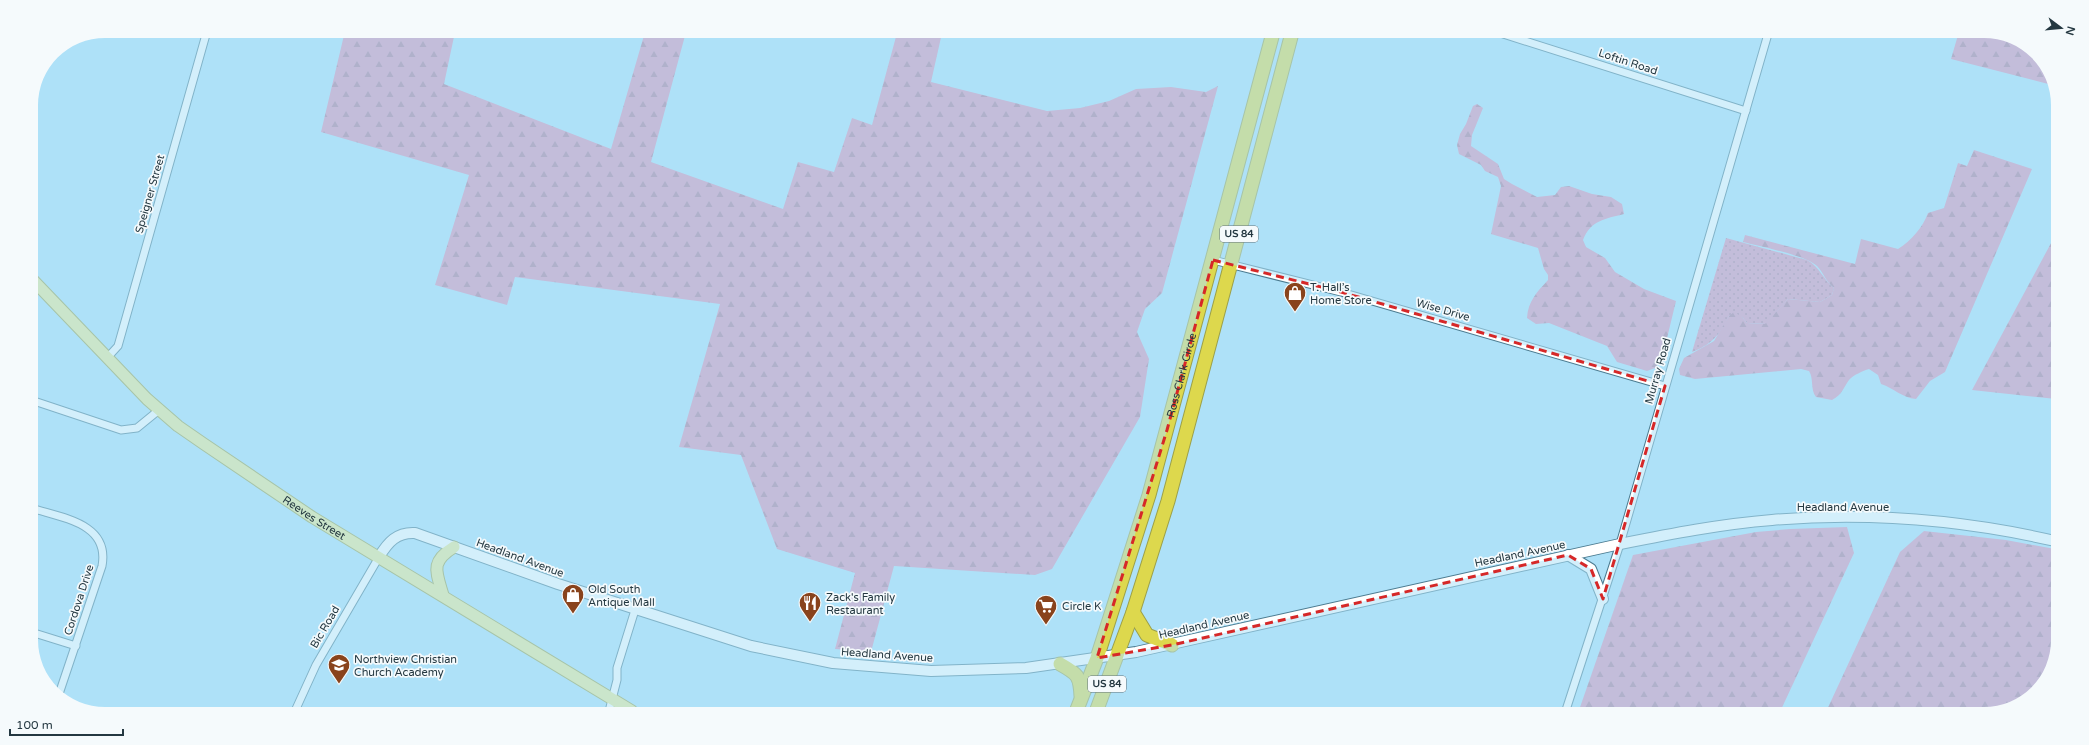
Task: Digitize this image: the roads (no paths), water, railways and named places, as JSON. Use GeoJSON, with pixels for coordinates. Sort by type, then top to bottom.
{"type":"FeatureCollection","features":[{"type":"Feature","properties":{"kind":"highway","name":"Ross Clark Circle"},"geometry":{"type":"LineString","coordinates":[[1078,707],[1097,658],[1149,495],[1272,38]]}},
{"type":"Feature","properties":{"kind":"highway","name":"Ross Clark Circle"},"geometry":{"type":"LineString","coordinates":[[1098,707],[1133,612],[1173,480],[1291,38]]}},
{"type":"Feature","properties":{"kind":"highway"},"geometry":{"type":"LineString","coordinates":[[1133,612],[1142,631],[1147,635],[1172,645]]}},
{"type":"Feature","properties":{"kind":"highway"},"geometry":{"type":"LineString","coordinates":[[1060,664],[1077,675],[1080,680],[1081,699]]}},
{"type":"Feature","properties":{"kind":"main road","name":"Reeves Street"},"geometry":{"type":"LineString","coordinates":[[38,285],[159,410],[229,462],[312,517],[443,595],[625,707]]}},
{"type":"Feature","properties":{"kind":"main road","name":"Headland Avenue"},"geometry":{"type":"LineString","coordinates":[[379,557],[388,543],[399,535],[409,533],[421,535],[635,610],[751,646],[808,659],[860,667],[955,672],[1015,669],[1060,664],[1172,645],[1568,555],[1676,533],[1744,523],[1818,517],[1883,518],[1939,522],[2018,532],[2051,540]]}},
{"type":"Feature","properties":{"kind":"main road"},"geometry":{"type":"LineString","coordinates":[[443,595],[436,566],[440,556],[454,547]]}},
{"type":"Feature","properties":{"kind":"main road"},"geometry":{"type":"LineString","coordinates":[[1568,555],[1591,569],[1603,599]]}},
{"type":"Feature","properties":{"kind":"street","name":"Speigner Street"},"geometry":{"type":"LineString","coordinates":[[107,358],[118,346],[205,38]]}},
{"type":"Feature","properties":{"kind":"street","name":"Loftin Road"},"geometry":{"type":"LineString","coordinates":[[1516,38],[1746,111]]}},
{"type":"Feature","properties":{"kind":"street","name":"Murray Road"},"geometry":{"type":"LineString","coordinates":[[1567,707],[1620,544],[1767,38]]}},
{"type":"Feature","properties":{"kind":"street","name":"Wise Drive"},"geometry":{"type":"LineString","coordinates":[[1213,260],[1341,292],[1665,386]]}},
{"type":"Feature","properties":{"kind":"street"},"geometry":{"type":"LineString","coordinates":[[38,402],[121,430],[137,428],[159,410]]}},
{"type":"Feature","properties":{"kind":"street","name":"Cordova Drive"},"geometry":{"type":"LineString","coordinates":[[38,510],[86,526],[98,537],[102,547],[102,566],[61,690]]}},
{"type":"Feature","properties":{"kind":"street","name":"Bic Road"},"geometry":{"type":"LineString","coordinates":[[296,707],[316,665],[379,557]]}},
{"type":"Feature","properties":{"kind":"street"},"geometry":{"type":"LineString","coordinates":[[610,707],[617,680],[617,668],[635,610]]}},
{"type":"Feature","properties":{"kind":"street"},"geometry":{"type":"LineString","coordinates":[[38,634],[76,646]]}},
{"type":"Feature","properties":{"kind":"place","name":"T. Hall’s Home Store"},"geometry":{"type":"Point","coordinates":[1295,312]}},
{"type":"Feature","properties":{"kind":"place","name":"Old South Antique Mall"},"geometry":{"type":"Point","coordinates":[573,614]}},
{"type":"Feature","properties":{"kind":"place","name":"Zack's Family Restaurant"},"geometry":{"type":"Point","coordinates":[810,622]}},
{"type":"Feature","properties":{"kind":"place","name":"Circle K"},"geometry":{"type":"Point","coordinates":[1046,626]}},
{"type":"Feature","properties":{"kind":"place","name":"Northview Christian Church Academy"},"geometry":{"type":"Point","coordinates":[339,684]}}]}
